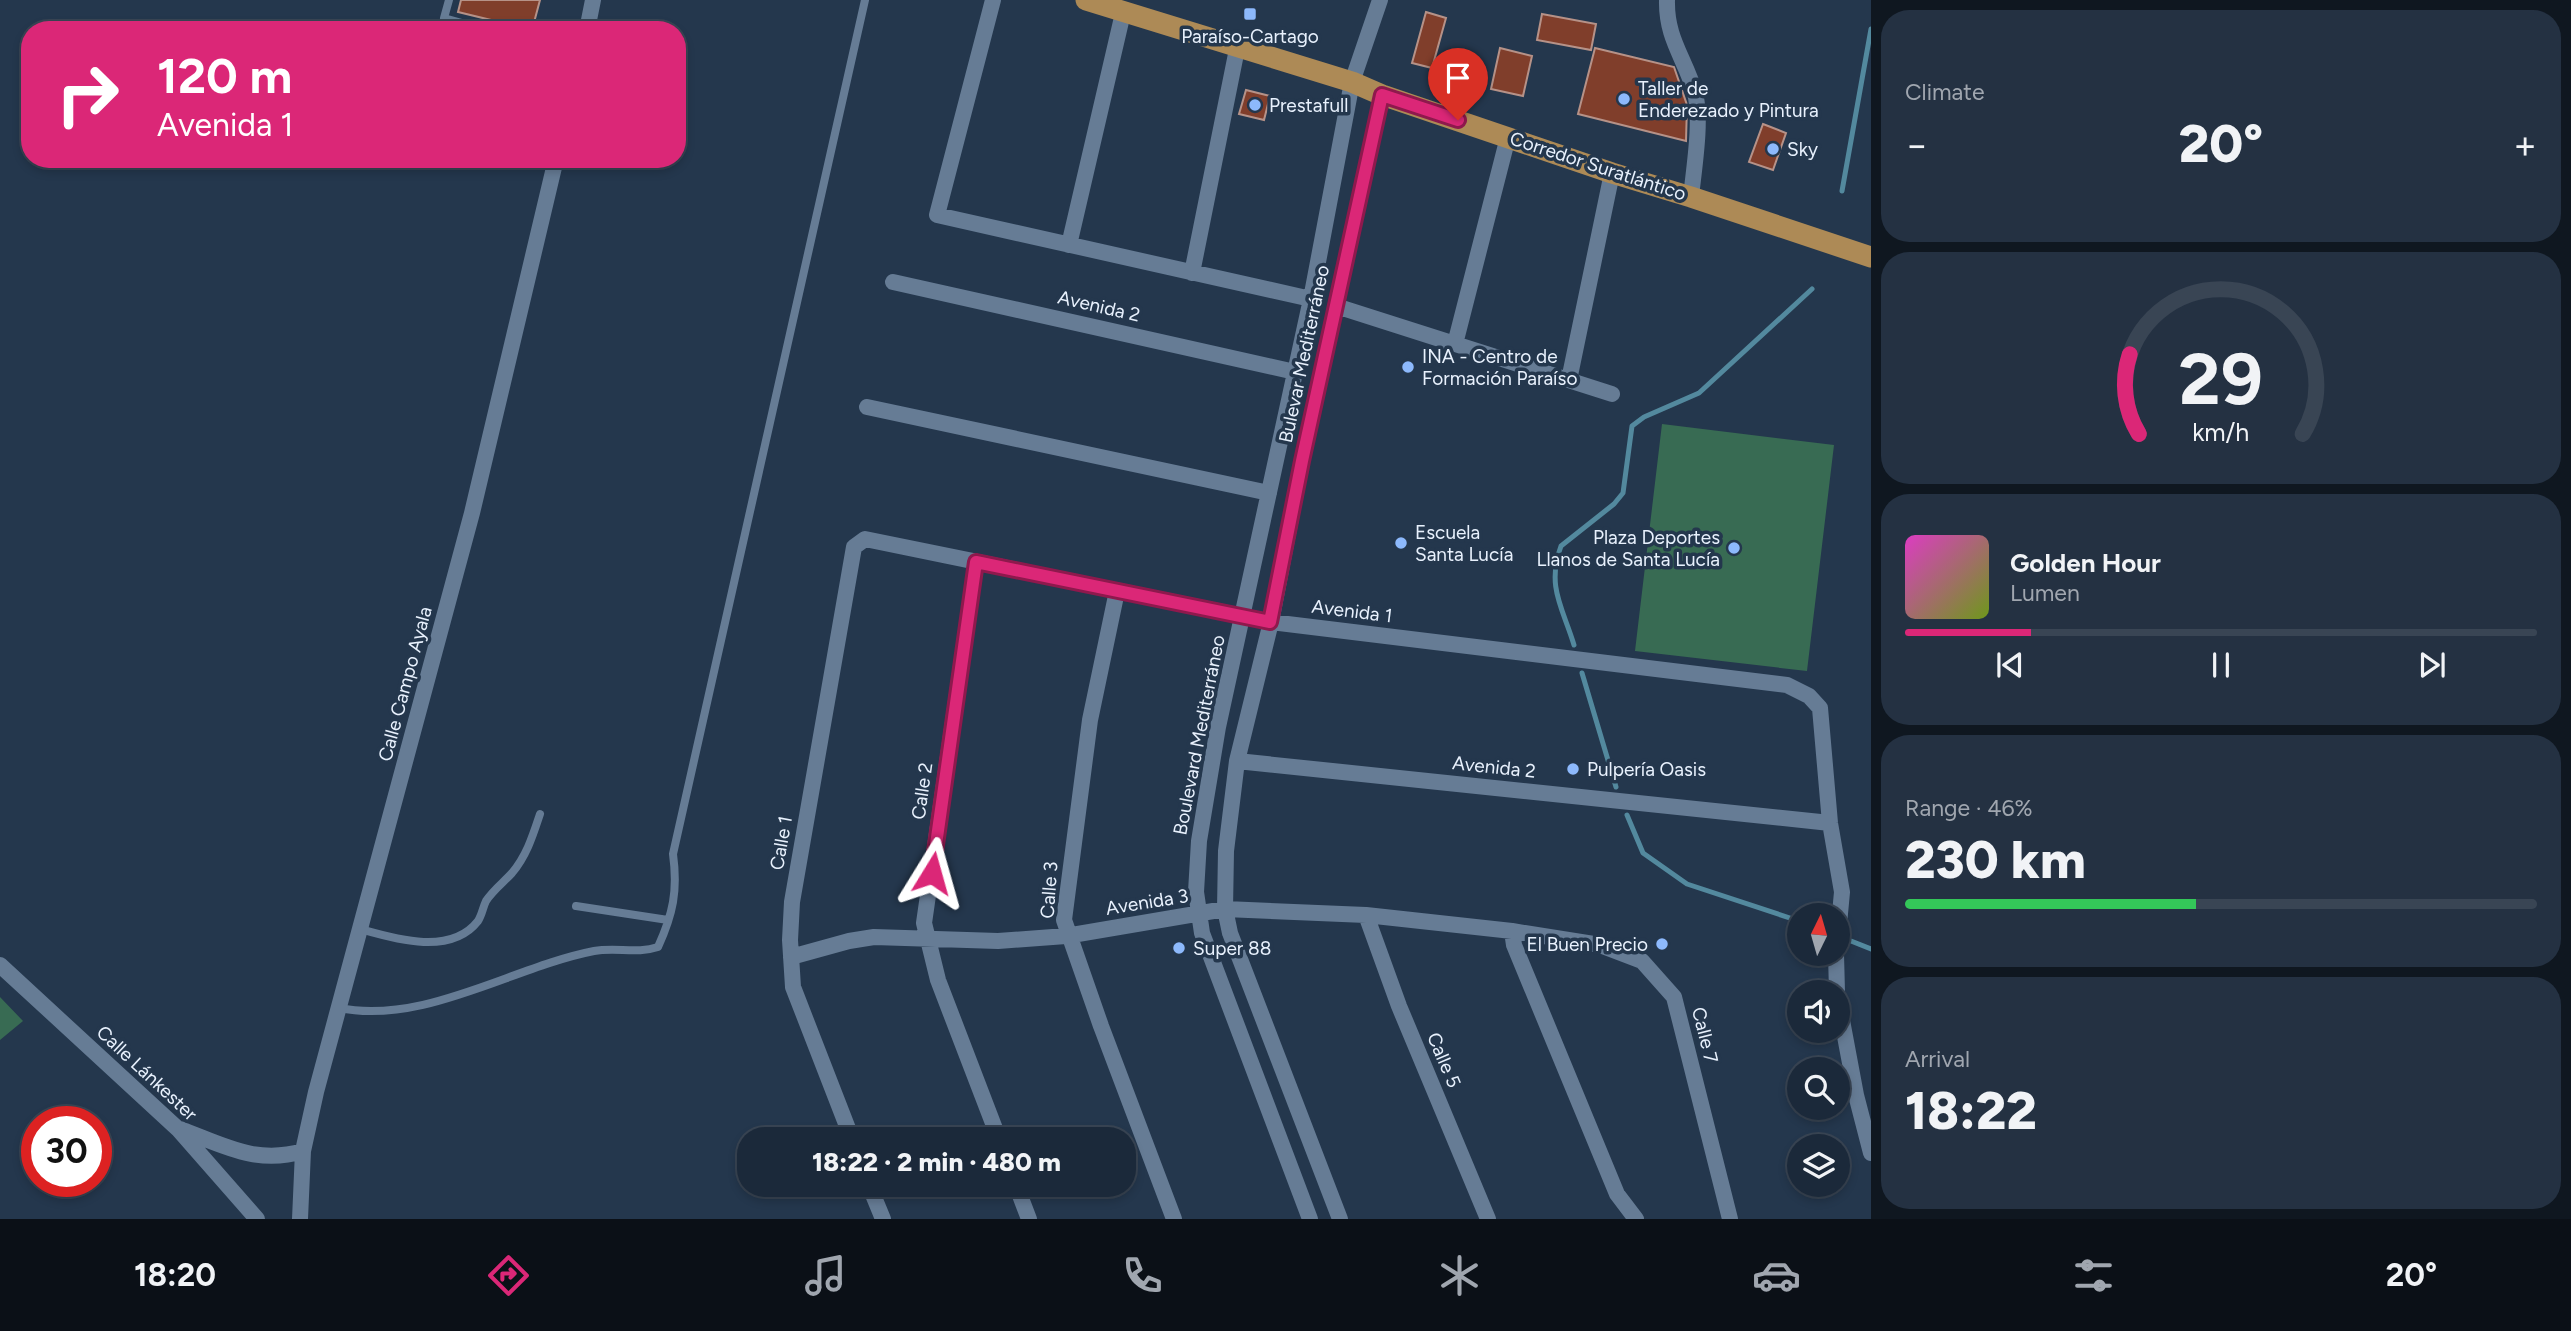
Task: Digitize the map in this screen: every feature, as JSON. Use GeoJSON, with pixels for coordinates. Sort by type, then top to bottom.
{"type":"FeatureCollection","features":[{"type":"Feature","properties":{"kind":"main road","name":"Corredor Suratlántico"},"geometry":{"type":"LineString","coordinates":[[1086,0],[1237,49],[1352,82],[1382,95],[1612,173],[1871,257]]}},
{"type":"Feature","properties":{"kind":"street"},"geometry":{"type":"LineString","coordinates":[[589,21],[593,0]]}},
{"type":"Feature","properties":{"kind":"street"},"geometry":{"type":"LineString","coordinates":[[993,0],[937,215],[1311,299]]}},
{"type":"Feature","properties":{"kind":"street","name":"Boulevard Mediterráneo"},"geometry":{"type":"LineString","coordinates":[[1310,1219],[1202,933],[1196,892],[1199,841],[1219,727],[1311,299],[1352,82],[1380,0]]}},
{"type":"Feature","properties":{"kind":"street"},"geometry":{"type":"LineString","coordinates":[[1667,0],[1668,25],[1696,96],[1692,197]]}},
{"type":"Feature","properties":{"kind":"street"},"geometry":{"type":"LineString","coordinates":[[1069,245],[1123,13]]}},
{"type":"Feature","properties":{"kind":"street"},"geometry":{"type":"LineString","coordinates":[[1192,273],[1237,49]]}},
{"type":"Feature","properties":{"kind":"street","name":"Bulevar Mediterráneo"},"geometry":{"type":"LineString","coordinates":[[1270,622],[1302,461],[1382,95]]}},
{"type":"Feature","properties":{"kind":"street"},"geometry":{"type":"LineString","coordinates":[[1455,344],[1508,137]]}},
{"type":"Feature","properties":{"kind":"street","name":"Calle Campo Ayala"},"geometry":{"type":"LineString","coordinates":[[300,1219],[303,1151],[472,513],[554,168]]}},
{"type":"Feature","properties":{"kind":"street"},"geometry":{"type":"LineString","coordinates":[[1569,380],[1612,173]]}},
{"type":"Feature","properties":{"kind":"street","name":"Avenida 2"},"geometry":{"type":"LineString","coordinates":[[893,282],[1295,372]]}},
{"type":"Feature","properties":{"kind":"street"},"geometry":{"type":"LineString","coordinates":[[1336,306],[1612,394]]}},
{"type":"Feature","properties":{"kind":"street"},"geometry":{"type":"LineString","coordinates":[[867,407],[1269,492]]}},
{"type":"Feature","properties":{"kind":"street","name":"Avenida 1"},"geometry":{"type":"LineString","coordinates":[[853,547],[865,539],[1270,622],[1787,685],[1809,696],[1820,708],[1830,822]]}},
{"type":"Feature","properties":{"kind":"street","name":"Calle 1"},"geometry":{"type":"LineString","coordinates":[[847,1127],[793,987],[792,902],[853,547]]}},
{"type":"Feature","properties":{"kind":"street","name":"Calle 2"},"geometry":{"type":"LineString","coordinates":[[976,562],[924,923],[938,980],[994,1127]]}},
{"type":"Feature","properties":{"kind":"street","name":"Calle 3"},"geometry":{"type":"LineString","coordinates":[[1117,591],[1090,720],[1064,920],[1174,1219]]}},
{"type":"Feature","properties":{"kind":"street"},"geometry":{"type":"LineString","coordinates":[[1270,622],[1237,761],[1226,851],[1225,909],[1230,933],[1340,1219]]}},
{"type":"Feature","properties":{"kind":"street","name":"Avenida 2"},"geometry":{"type":"LineString","coordinates":[[1237,761],[1830,822]]}},
{"type":"Feature","properties":{"kind":"street"},"geometry":{"type":"LineString","coordinates":[[1830,822],[1842,892],[1841,903]]}},
{"type":"Feature","properties":{"kind":"street","name":"Avenida 3"},"geometry":{"type":"LineString","coordinates":[[792,957],[861,939],[998,941],[1069,936],[1225,909],[1366,915],[1512,930]]}},
{"type":"Feature","properties":{"kind":"street","name":"Calle 5"},"geometry":{"type":"LineString","coordinates":[[1366,915],[1399,1006],[1488,1219]]}},
{"type":"Feature","properties":{"kind":"street"},"geometry":{"type":"LineString","coordinates":[[1512,930],[1514,945],[1618,1194],[1636,1219]]}},
{"type":"Feature","properties":{"kind":"street","name":"Calle 7"},"geometry":{"type":"LineString","coordinates":[[1512,930],[1600,945],[1642,961],[1674,997],[1730,1219]]}},
{"type":"Feature","properties":{"kind":"street","name":"Calle Lánkester"},"geometry":{"type":"LineString","coordinates":[[0,965],[178,1129],[257,1219]]}},
{"type":"Feature","properties":{"kind":"street"},"geometry":{"type":"LineString","coordinates":[[1846,1043],[1871,1153]]}},
{"type":"Feature","properties":{"kind":"street"},"geometry":{"type":"LineString","coordinates":[[178,1129],[260,1156],[282,1157],[303,1151]]}},
{"type":"Feature","properties":{"kind":"street"},"geometry":{"type":"LineString","coordinates":[[874,1197],[883,1219]]}},
{"type":"Feature","properties":{"kind":"street"},"geometry":{"type":"LineString","coordinates":[[1021,1197],[1029,1219]]}},
{"type":"Feature","properties":{"kind":"lane"},"geometry":{"type":"LineString","coordinates":[[449,0],[444,18],[455,21]]}},
{"type":"Feature","properties":{"kind":"lane"},"geometry":{"type":"LineString","coordinates":[[339,1008],[358,1012],[441,1001],[564,959],[597,951],[646,951],[658,947],[677,882],[673,854],[865,0]]}},
{"type":"Feature","properties":{"kind":"lane"},"geometry":{"type":"LineString","coordinates":[[360,929],[397,939],[434,942],[460,936],[478,920],[486,900],[514,871],[527,852],[540,814]]}},
{"type":"Feature","properties":{"kind":"lane"},"geometry":{"type":"LineString","coordinates":[[576,906],[668,920]]}},
{"type":"Feature","properties":{"kind":"green space","name":"Plaza Deportes Llanos de Santa Lucía"},"geometry":{"type":"Polygon","coordinates":[[[1662,424],[1834,445],[1807,671],[1635,651],[1662,424]]]}},
{"type":"Feature","properties":{"kind":"green space"},"geometry":{"type":"Polygon","coordinates":[[[0,997],[23,1021],[0,1040],[0,997]]]}},
{"type":"Feature","properties":{"kind":"building"},"geometry":{"type":"Polygon","coordinates":[[[461,0],[540,0],[534,21],[495,21],[458,12],[461,0]]]}},
{"type":"Feature","properties":{"kind":"building"},"geometry":{"type":"Polygon","coordinates":[[[1426,12],[1446,18],[1432,68],[1412,63],[1426,12]]]}},
{"type":"Feature","properties":{"kind":"building"},"geometry":{"type":"Polygon","coordinates":[[[1542,14],[1596,24],[1591,50],[1537,40],[1542,14]]]}},
{"type":"Feature","properties":{"kind":"building"},"geometry":{"type":"Polygon","coordinates":[[[1500,48],[1532,56],[1523,96],[1491,89],[1500,48]]]}},
{"type":"Feature","properties":{"kind":"building","name":"Taller de Enderezado y Pintura"},"geometry":{"type":"Polygon","coordinates":[[[1595,48],[1674,67],[1687,105],[1686,141],[1578,114],[1595,48]]]}},
{"type":"Feature","properties":{"kind":"building","name":"Prestafull"},"geometry":{"type":"Polygon","coordinates":[[[1246,90],[1270,96],[1264,120],[1239,114],[1246,90]]]}},
{"type":"Feature","properties":{"kind":"building"},"geometry":{"type":"Polygon","coordinates":[[[1763,124],[1786,133],[1773,170],[1749,162],[1763,124]]]}},
{"type":"Feature","properties":{"kind":"waterway"},"geometry":{"type":"LineString","coordinates":[[1842,191],[1871,29]]}},
{"type":"Feature","properties":{"kind":"waterway"},"geometry":{"type":"LineString","coordinates":[[1574,645],[1558,597],[1555,574],[1557,561],[1561,546],[1614,504],[1623,493],[1632,426],[1644,417],[1699,393],[1812,289]]}},
{"type":"Feature","properties":{"kind":"waterway"},"geometry":{"type":"LineString","coordinates":[[1582,673],[1616,787]]}},
{"type":"Feature","properties":{"kind":"waterway"},"geometry":{"type":"LineString","coordinates":[[1627,815],[1643,853],[1687,884],[1787,917]]}},
{"type":"Feature","properties":{"kind":"waterway"},"geometry":{"type":"LineString","coordinates":[[1851,941],[1871,949]]}},
{"type":"Feature","properties":{"kind":"place","name":"Paraíso-Cartago"},"geometry":{"type":"Point","coordinates":[1250,14]}},
{"type":"Feature","properties":{"kind":"place","name":"Taller de Enderezado y Pintura"},"geometry":{"type":"Point","coordinates":[1624,99]}},
{"type":"Feature","properties":{"kind":"place","name":"Prestafull"},"geometry":{"type":"Point","coordinates":[1255,105]}},
{"type":"Feature","properties":{"kind":"place","name":"Sky"},"geometry":{"type":"Point","coordinates":[1773,149]}},
{"type":"Feature","properties":{"kind":"place","name":"INA - Centro de Formación Paraíso"},"geometry":{"type":"Point","coordinates":[1408,367]}},
{"type":"Feature","properties":{"kind":"place","name":"Escuela Santa Lucía"},"geometry":{"type":"Point","coordinates":[1401,543]}},
{"type":"Feature","properties":{"kind":"place","name":"Plaza Deportes Llanos de Santa Lucía"},"geometry":{"type":"Point","coordinates":[1734,548]}},
{"type":"Feature","properties":{"kind":"place","name":"Pulpería Oasis"},"geometry":{"type":"Point","coordinates":[1573,769]}},
{"type":"Feature","properties":{"kind":"place","name":"El Buen Precio"},"geometry":{"type":"Point","coordinates":[1662,944]}},
{"type":"Feature","properties":{"kind":"place","name":"Super 88"},"geometry":{"type":"Point","coordinates":[1179,948]}},
{"type":"Feature","properties":{"kind":"route"},"geometry":{"type":"LineString","coordinates":[[932,873],[976,562],[1270,622],[1302,461],[1382,95],[1458,120]]}}]}
